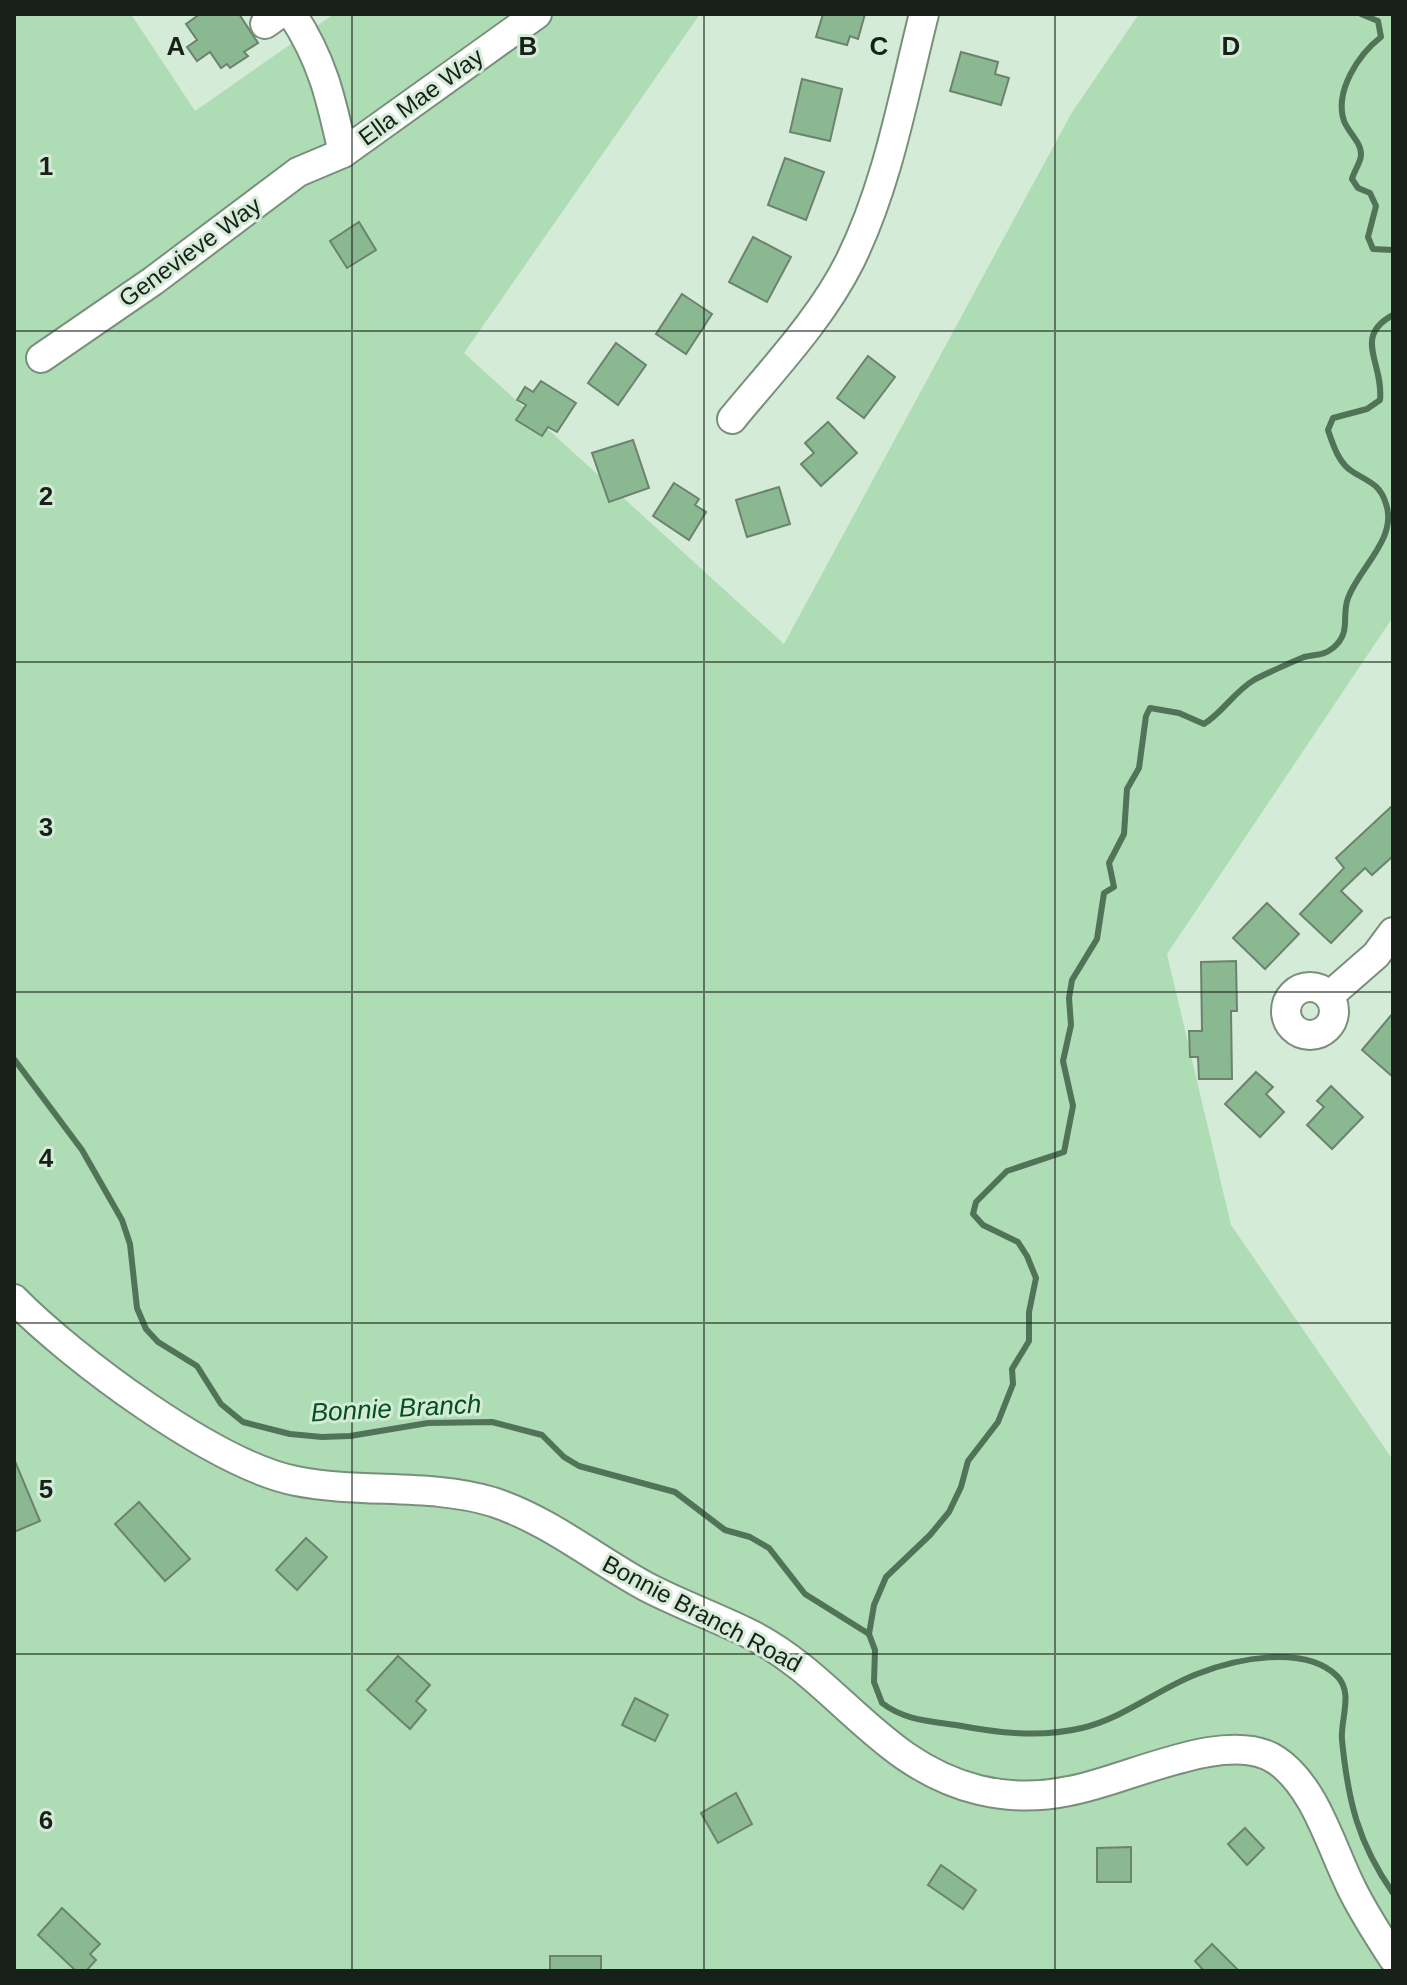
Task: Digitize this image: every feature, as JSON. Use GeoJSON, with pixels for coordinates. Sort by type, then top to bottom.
{"type":"FeatureCollection","features":[{"type":"Feature","properties":{"kind":"street"},"geometry":{"type":"LineString","coordinates":[[292,14],[312,44],[327,79],[343,153]]}},
{"type":"Feature","properties":{"kind":"street","name":"Ella Mae Way"},"geometry":{"type":"LineString","coordinates":[[343,153],[537,14]]}},
{"type":"Feature","properties":{"kind":"street"},"geometry":{"type":"LineString","coordinates":[[732,419],[793,346],[849,263],[884,175],[924,14]]}},
{"type":"Feature","properties":{"kind":"street","name":"Genevieve Way"},"geometry":{"type":"LineString","coordinates":[[41,357],[153,281],[298,172],[343,153]]}},
{"type":"Feature","properties":{"kind":"street"},"geometry":{"type":"LineString","coordinates":[[1329,996],[1376,955],[1393,932]]}},
{"type":"Feature","properties":{"kind":"street","name":"Bonnie Branch Road"},"geometry":{"type":"LineString","coordinates":[[14,1299],[56,1338],[138,1398],[244,1464],[294,1481],[448,1493],[486,1500],[545,1525],[647,1587],[751,1634],[783,1653],[808,1670],[888,1745],[941,1779],[986,1792],[1040,1795],[1108,1782],[1201,1754],[1234,1749],[1257,1750],[1290,1771],[1308,1798],[1352,1889],[1393,1958]]}},
{"type":"Feature","properties":{"kind":"green space"},"geometry":{"type":"Polygon","coordinates":[[[14,14],[131,14],[195,111],[334,14],[700,14],[464,353],[784,644],[1071,114],[1139,14],[1393,14],[1393,617],[1167,954],[1231,1225],[1393,1460],[1393,1971],[14,1971],[14,14]]]}},
{"type":"Feature","properties":{"kind":"building"},"geometry":{"type":"Polygon","coordinates":[[[200,14],[239,14],[258,43],[244,52],[248,56],[230,68],[227,64],[221,68],[210,52],[197,61],[187,47],[197,40],[186,24],[200,14]]]}},
{"type":"Feature","properties":{"kind":"building"},"geometry":{"type":"Polygon","coordinates":[[[823,14],[865,14],[858,39],[850,36],[847,45],[816,37],[823,14]]]}},
{"type":"Feature","properties":{"kind":"building"},"geometry":{"type":"Polygon","coordinates":[[[961,52],[998,62],[995,74],[1009,78],[1001,105],[950,91],[961,52]]]}},
{"type":"Feature","properties":{"kind":"building"},"geometry":{"type":"Polygon","coordinates":[[[802,79],[842,89],[830,141],[790,132],[802,79]]]}},
{"type":"Feature","properties":{"kind":"building"},"geometry":{"type":"Polygon","coordinates":[[[785,158],[824,172],[806,220],[768,205],[785,158]]]}},
{"type":"Feature","properties":{"kind":"building"},"geometry":{"type":"Polygon","coordinates":[[[359,222],[376,250],[347,268],[330,241],[359,222]]]}},
{"type":"Feature","properties":{"kind":"building"},"geometry":{"type":"Polygon","coordinates":[[[753,237],[791,257],[767,302],[729,282],[753,237]]]}},
{"type":"Feature","properties":{"kind":"building"},"geometry":{"type":"Polygon","coordinates":[[[682,294],[712,314],[686,354],[656,334],[682,294]]]}},
{"type":"Feature","properties":{"kind":"building"},"geometry":{"type":"Polygon","coordinates":[[[616,343],[646,365],[618,405],[588,383],[616,343]]]}},
{"type":"Feature","properties":{"kind":"building"},"geometry":{"type":"Polygon","coordinates":[[[868,356],[895,377],[864,418],[837,398],[868,356]]]}},
{"type":"Feature","properties":{"kind":"building"},"geometry":{"type":"Polygon","coordinates":[[[541,381],[576,403],[557,432],[548,427],[542,436],[516,420],[526,405],[517,400],[525,387],[533,392],[541,381]]]}},
{"type":"Feature","properties":{"kind":"building"},"geometry":{"type":"Polygon","coordinates":[[[828,422],[857,453],[821,486],[801,464],[814,453],[805,443],[828,422]]]}},
{"type":"Feature","properties":{"kind":"building"},"geometry":{"type":"Polygon","coordinates":[[[633,440],[649,488],[609,502],[592,453],[633,440]]]}},
{"type":"Feature","properties":{"kind":"building"},"geometry":{"type":"Polygon","coordinates":[[[674,483],[699,499],[695,505],[706,512],[689,540],[653,516],[674,483]]]}},
{"type":"Feature","properties":{"kind":"building"},"geometry":{"type":"Polygon","coordinates":[[[779,487],[790,524],[747,537],[736,500],[779,487]]]}},
{"type":"Feature","properties":{"kind":"building"},"geometry":{"type":"Polygon","coordinates":[[[1393,805],[1393,856],[1372,875],[1365,868],[1341,891],[1362,911],[1331,943],[1300,914],[1344,868],[1336,858],[1393,805]]]}},
{"type":"Feature","properties":{"kind":"building"},"geometry":{"type":"Polygon","coordinates":[[[1267,903],[1299,934],[1265,969],[1233,938],[1267,903]]]}},
{"type":"Feature","properties":{"kind":"building"},"geometry":{"type":"Polygon","coordinates":[[[1236,961],[1237,1011],[1231,1011],[1232,1079],[1199,1079],[1198,1057],[1190,1057],[1189,1031],[1202,1031],[1201,962],[1236,961]]]}},
{"type":"Feature","properties":{"kind":"building"},"geometry":{"type":"Polygon","coordinates":[[[1393,1013],[1393,1077],[1362,1050],[1393,1013]]]}},
{"type":"Feature","properties":{"kind":"building"},"geometry":{"type":"Polygon","coordinates":[[[1256,1072],[1273,1087],[1266,1094],[1284,1112],[1260,1137],[1225,1104],[1256,1072]]]}},
{"type":"Feature","properties":{"kind":"building"},"geometry":{"type":"Polygon","coordinates":[[[1331,1086],[1363,1117],[1332,1149],[1307,1125],[1324,1107],[1317,1101],[1331,1086]]]}},
{"type":"Feature","properties":{"kind":"building"},"geometry":{"type":"Polygon","coordinates":[[[14,1459],[40,1521],[14,1532],[14,1459]]]}},
{"type":"Feature","properties":{"kind":"building"},"geometry":{"type":"Polygon","coordinates":[[[139,1502],[190,1559],[165,1581],[115,1524],[139,1502]]]}},
{"type":"Feature","properties":{"kind":"building"},"geometry":{"type":"Polygon","coordinates":[[[306,1538],[327,1557],[297,1590],[276,1570],[306,1538]]]}},
{"type":"Feature","properties":{"kind":"building"},"geometry":{"type":"Polygon","coordinates":[[[398,1656],[430,1685],[416,1701],[426,1710],[410,1729],[367,1690],[398,1656]]]}},
{"type":"Feature","properties":{"kind":"building"},"geometry":{"type":"Polygon","coordinates":[[[635,1698],[668,1715],[655,1741],[622,1725],[635,1698]]]}},
{"type":"Feature","properties":{"kind":"building"},"geometry":{"type":"Polygon","coordinates":[[[736,1793],[752,1824],[718,1843],[701,1813],[736,1793]]]}},
{"type":"Feature","properties":{"kind":"building"},"geometry":{"type":"Polygon","coordinates":[[[1245,1828],[1264,1848],[1247,1865],[1228,1844],[1245,1828]]]}},
{"type":"Feature","properties":{"kind":"building"},"geometry":{"type":"Polygon","coordinates":[[[1131,1847],[1131,1882],[1097,1882],[1097,1848],[1131,1847]]]}},
{"type":"Feature","properties":{"kind":"building"},"geometry":{"type":"Polygon","coordinates":[[[941,1865],[976,1890],[963,1909],[928,1885],[941,1865]]]}},
{"type":"Feature","properties":{"kind":"building"},"geometry":{"type":"Polygon","coordinates":[[[62,1908],[100,1944],[90,1954],[96,1960],[86,1971],[76,1971],[38,1935],[62,1908]]]}},
{"type":"Feature","properties":{"kind":"building"},"geometry":{"type":"Polygon","coordinates":[[[1212,1944],[1239,1971],[1204,1971],[1195,1961],[1212,1944]]]}},
{"type":"Feature","properties":{"kind":"building"},"geometry":{"type":"Polygon","coordinates":[[[550,1956],[601,1956],[601,1971],[550,1971],[550,1956]]]}},
{"type":"Feature","properties":{"kind":"waterway"},"geometry":{"type":"LineString","coordinates":[[1361,14],[1378,21],[1381,37],[1350,74],[1342,98],[1342,109],[1344,121],[1361,151],[1352,179],[1358,188],[1370,193],[1376,206],[1368,237],[1373,249],[1393,250]]}},
{"type":"Feature","properties":{"kind":"waterway"},"geometry":{"type":"LineString","coordinates":[[869,1634],[874,1605],[886,1577],[949,1512],[961,1487],[968,1461],[998,1422],[1013,1384],[1012,1369],[1029,1341],[1029,1312],[1036,1278],[1027,1256],[1018,1242],[983,1225],[973,1214],[976,1202],[1007,1171],[1064,1152],[1073,1106],[1063,1061],[1071,1025],[1069,998],[1072,980],[1097,939],[1104,893],[1114,887],[1109,863],[1124,834],[1127,789],[1139,768],[1146,716],[1150,708],[1179,713],[1204,724],[1254,680],[1304,657],[1326,652],[1339,642],[1344,630],[1348,598],[1382,541],[1388,517],[1381,492],[1344,464],[1328,430],[1333,418],[1367,409],[1380,400],[1372,342],[1374,332],[1393,315]]}},
{"type":"Feature","properties":{"kind":"waterway","name":"Bonnie Branch"},"geometry":{"type":"LineString","coordinates":[[14,1059],[82,1150],[122,1220],[130,1244],[137,1308],[146,1329],[158,1342],[197,1366],[221,1404],[243,1422],[290,1434],[322,1437],[350,1436],[428,1423],[492,1422],[542,1435],[564,1457],[579,1466],[675,1492],[725,1530],[750,1537],[769,1548],[805,1594],[869,1634],[875,1650],[874,1682],[882,1703],[917,1719],[1003,1732],[1035,1734],[1066,1731],[1112,1717],[1183,1680],[1230,1663],[1288,1657],[1323,1666],[1337,1676],[1345,1690],[1342,1740],[1352,1802],[1371,1857],[1393,1893]]}}]}
